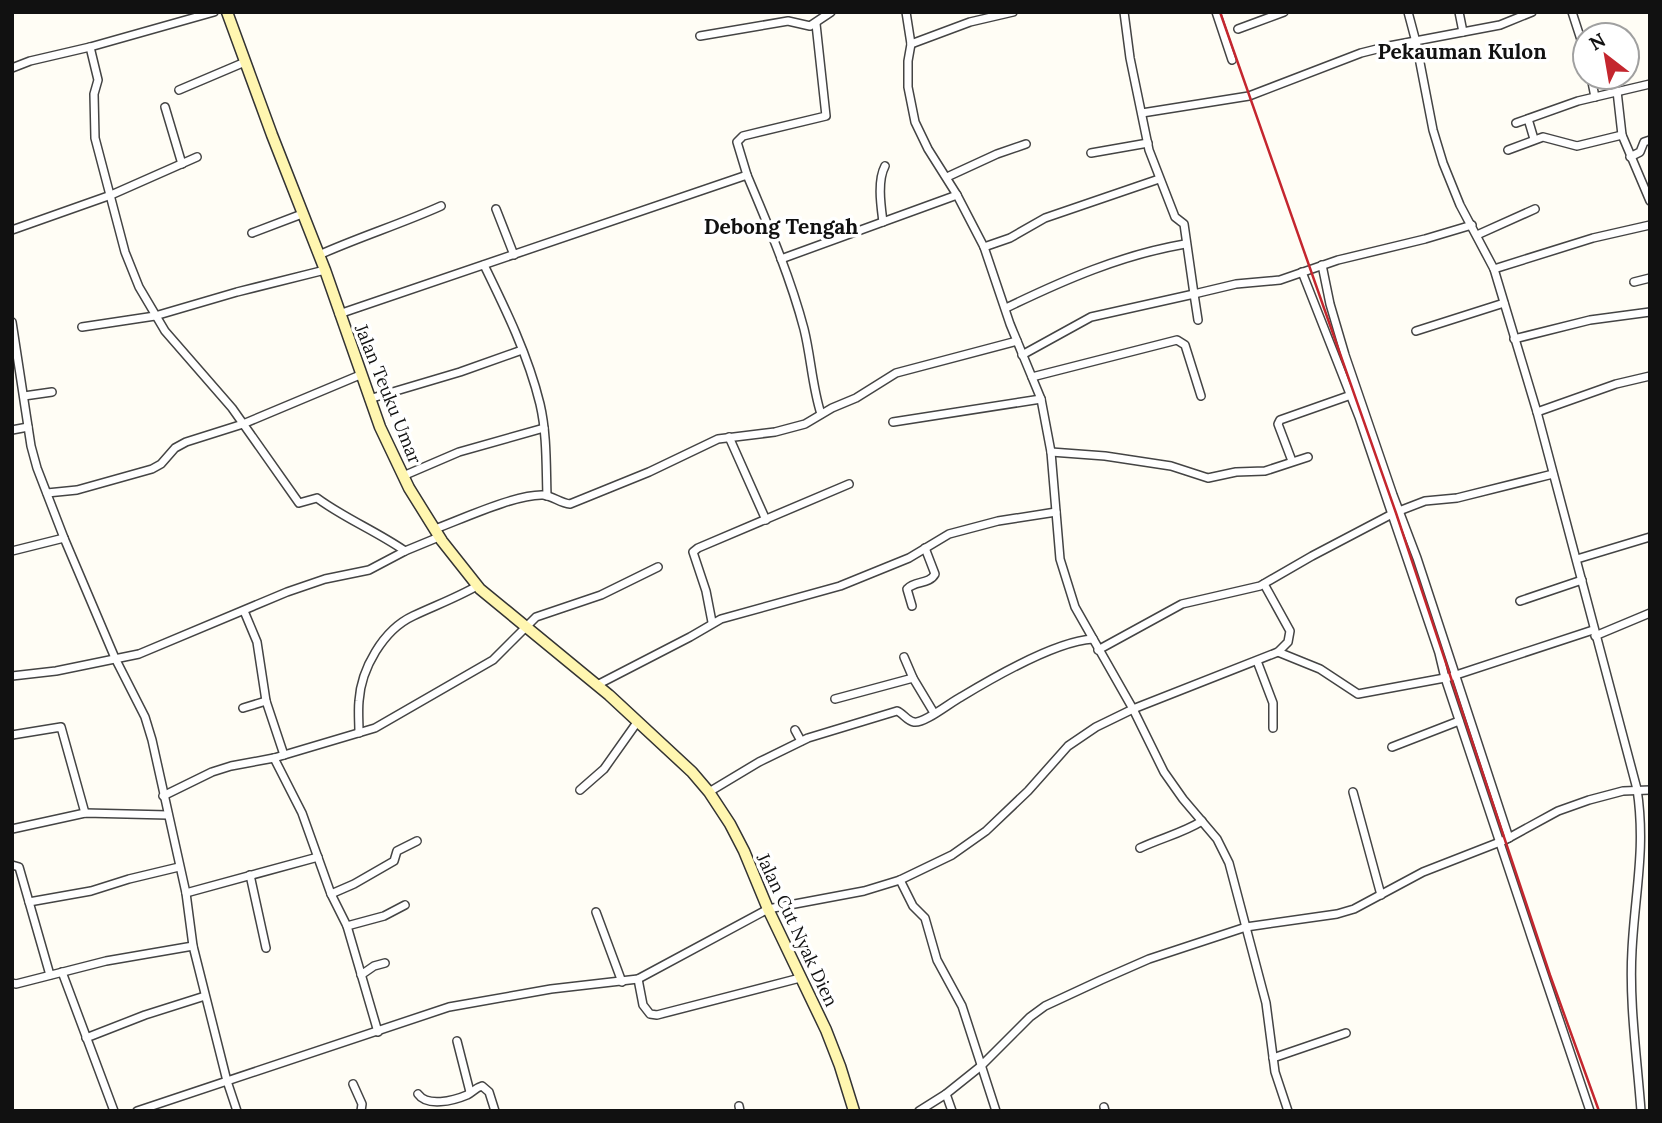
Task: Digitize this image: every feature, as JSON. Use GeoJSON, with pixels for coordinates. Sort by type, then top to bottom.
{"type":"FeatureCollection","features":[{"type":"Feature","properties":{"kind":"main road","name":"Jalan Teuku Umar"},"geometry":{"type":"LineString","coordinates":[[228,12],[325,270],[369,399],[403,476],[437,533],[477,586],[597,685],[692,772]]}},
{"type":"Feature","properties":{"kind":"main road","name":"Jalan Cut Nyak Dien"},"geometry":{"type":"LineString","coordinates":[[692,772],[709,792],[739,842],[836,1053],[854,1111]]}},
{"type":"Feature","properties":{"kind":"street"},"geometry":{"type":"LineString","coordinates":[[12,68],[214,12]]}},
{"type":"Feature","properties":{"kind":"street"},"geometry":{"type":"LineString","coordinates":[[700,36],[788,21],[804,25],[816,24],[831,12]]}},
{"type":"Feature","properties":{"kind":"street"},"geometry":{"type":"LineString","coordinates":[[906,12],[911,44],[908,87],[919,134],[947,177],[984,247],[1022,355],[1041,399],[1051,452],[1063,571],[1075,607],[1133,709],[1164,772],[1182,799],[1217,839],[1227,856],[1266,1003],[1273,1058],[1289,1111]]}},
{"type":"Feature","properties":{"kind":"street"},"geometry":{"type":"LineString","coordinates":[[911,44],[977,16],[1013,12]]}},
{"type":"Feature","properties":{"kind":"street"},"geometry":{"type":"LineString","coordinates":[[1124,12],[1147,143],[1175,216],[1184,224],[1198,320]]}},
{"type":"Feature","properties":{"kind":"street"},"geometry":{"type":"LineString","coordinates":[[1216,12],[1232,60]]}},
{"type":"Feature","properties":{"kind":"street"},"geometry":{"type":"LineString","coordinates":[[1238,29],[1284,12]]}},
{"type":"Feature","properties":{"kind":"street"},"geometry":{"type":"LineString","coordinates":[[1408,12],[1439,152],[1450,184],[1494,269],[1537,411],[1637,789],[1642,854],[1632,948],[1631,993],[1641,1110],[1650,1109]]}},
{"type":"Feature","properties":{"kind":"street"},"geometry":{"type":"LineString","coordinates":[[1459,12],[1463,32]]}},
{"type":"Feature","properties":{"kind":"street"},"geometry":{"type":"LineString","coordinates":[[1142,113],[1249,96],[1362,53],[1500,24],[1532,12]]}},
{"type":"Feature","properties":{"kind":"street"},"geometry":{"type":"LineString","coordinates":[[816,24],[826,115],[743,136],[737,142],[747,175],[781,260],[808,345],[821,414]]}},
{"type":"Feature","properties":{"kind":"street"},"geometry":{"type":"LineString","coordinates":[[90,47],[98,80],[94,94],[95,138],[125,252],[139,287],[155,316],[243,424],[299,503],[317,499],[405,551]]}},
{"type":"Feature","properties":{"kind":"street"},"geometry":{"type":"LineString","coordinates":[[178,90],[245,62]]}},
{"type":"Feature","properties":{"kind":"street"},"geometry":{"type":"LineString","coordinates":[[1594,91],[1595,97]]}},
{"type":"Feature","properties":{"kind":"street"},"geometry":{"type":"LineString","coordinates":[[1516,123],[1618,91],[1622,135],[1650,201]]}},
{"type":"Feature","properties":{"kind":"street"},"geometry":{"type":"LineString","coordinates":[[165,107],[182,164]]}},
{"type":"Feature","properties":{"kind":"street"},"geometry":{"type":"LineString","coordinates":[[1528,119],[1534,139]]}},
{"type":"Feature","properties":{"kind":"street"},"geometry":{"type":"LineString","coordinates":[[1508,150],[1534,139],[1548,137],[1577,146],[1622,135]]}},
{"type":"Feature","properties":{"kind":"street"},"geometry":{"type":"LineString","coordinates":[[1633,156],[1642,144],[1650,141]]}},
{"type":"Feature","properties":{"kind":"street"},"geometry":{"type":"LineString","coordinates":[[1091,153],[1147,143]]}},
{"type":"Feature","properties":{"kind":"street"},"geometry":{"type":"LineString","coordinates":[[947,177],[1026,144]]}},
{"type":"Feature","properties":{"kind":"street"},"geometry":{"type":"LineString","coordinates":[[12,230],[111,195],[197,157]]}},
{"type":"Feature","properties":{"kind":"street"},"geometry":{"type":"LineString","coordinates":[[883,222],[881,197],[882,172],[885,166]]}},
{"type":"Feature","properties":{"kind":"street"},"geometry":{"type":"LineString","coordinates":[[339,314],[747,175]]}},
{"type":"Feature","properties":{"kind":"street"},"geometry":{"type":"LineString","coordinates":[[984,247],[1010,238],[1045,218],[1159,179]]}},
{"type":"Feature","properties":{"kind":"street"},"geometry":{"type":"LineString","coordinates":[[781,260],[957,195]]}},
{"type":"Feature","properties":{"kind":"street"},"geometry":{"type":"LineString","coordinates":[[319,255],[369,234],[397,226],[441,206]]}},
{"type":"Feature","properties":{"kind":"street"},"geometry":{"type":"LineString","coordinates":[[496,209],[514,255]]}},
{"type":"Feature","properties":{"kind":"street"},"geometry":{"type":"LineString","coordinates":[[1477,235],[1535,209]]}},
{"type":"Feature","properties":{"kind":"street"},"geometry":{"type":"LineString","coordinates":[[252,233],[302,214]]}},
{"type":"Feature","properties":{"kind":"street"},"geometry":{"type":"LineString","coordinates":[[1022,355],[1098,314],[1236,284],[1271,281],[1472,225]]}},
{"type":"Feature","properties":{"kind":"street"},"geometry":{"type":"LineString","coordinates":[[1494,269],[1592,238],[1650,225]]}},
{"type":"Feature","properties":{"kind":"street"},"geometry":{"type":"LineString","coordinates":[[1006,309],[1060,282],[1111,261],[1148,250],[1185,244]]}},
{"type":"Feature","properties":{"kind":"street"},"geometry":{"type":"LineString","coordinates":[[484,265],[513,324],[539,403],[544,428],[547,495]]}},
{"type":"Feature","properties":{"kind":"street"},"geometry":{"type":"LineString","coordinates":[[1322,265],[1329,304],[1445,678],[1498,843],[1536,946],[1590,1111]]}},
{"type":"Feature","properties":{"kind":"street"},"geometry":{"type":"LineString","coordinates":[[82,327],[155,316],[325,270]]}},
{"type":"Feature","properties":{"kind":"street"},"geometry":{"type":"LineString","coordinates":[[1302,272],[1456,675],[1509,838]]}},
{"type":"Feature","properties":{"kind":"street"},"geometry":{"type":"LineString","coordinates":[[1634,282],[1650,278]]}},
{"type":"Feature","properties":{"kind":"street"},"geometry":{"type":"LineString","coordinates":[[1416,331],[1504,303]]}},
{"type":"Feature","properties":{"kind":"street"},"geometry":{"type":"LineString","coordinates":[[1514,339],[1590,320],[1650,312]]}},
{"type":"Feature","properties":{"kind":"street"},"geometry":{"type":"LineString","coordinates":[[12,322],[37,468],[64,538],[145,718],[152,740],[186,892],[193,946],[237,1111]]}},
{"type":"Feature","properties":{"kind":"street"},"geometry":{"type":"LineString","coordinates":[[1032,377],[1177,340],[1185,345],[1201,396]]}},
{"type":"Feature","properties":{"kind":"street"},"geometry":{"type":"LineString","coordinates":[[12,676],[56,671],[139,654],[287,592],[325,579],[369,570],[437,533],[509,502],[547,495],[570,504],[649,472],[704,444],[805,424],[856,398],[896,373],[1017,341]]}},
{"type":"Feature","properties":{"kind":"street"},"geometry":{"type":"LineString","coordinates":[[369,399],[522,350]]}},
{"type":"Feature","properties":{"kind":"street"},"geometry":{"type":"LineString","coordinates":[[47,494],[144,472],[161,464],[175,448],[243,424],[360,374]]}},
{"type":"Feature","properties":{"kind":"street"},"geometry":{"type":"LineString","coordinates":[[1537,411],[1616,384],[1650,376]]}},
{"type":"Feature","properties":{"kind":"street"},"geometry":{"type":"LineString","coordinates":[[24,396],[52,392]]}},
{"type":"Feature","properties":{"kind":"street"},"geometry":{"type":"LineString","coordinates":[[1292,461],[1278,422],[1291,415],[1351,396]]}},
{"type":"Feature","properties":{"kind":"street"},"geometry":{"type":"LineString","coordinates":[[893,422],[1041,399]]}},
{"type":"Feature","properties":{"kind":"street"},"geometry":{"type":"LineString","coordinates":[[12,430],[28,427]]}},
{"type":"Feature","properties":{"kind":"street"},"geometry":{"type":"LineString","coordinates":[[403,476],[459,452],[544,428]]}},
{"type":"Feature","properties":{"kind":"street"},"geometry":{"type":"LineString","coordinates":[[729,437],[766,520]]}},
{"type":"Feature","properties":{"kind":"street"},"geometry":{"type":"LineString","coordinates":[[1051,452],[1171,466],[1208,478],[1236,472],[1265,471],[1308,457]]}},
{"type":"Feature","properties":{"kind":"street"},"geometry":{"type":"LineString","coordinates":[[1098,650],[1182,604],[1264,584],[1312,556],[1425,501],[1457,498],[1553,474]]}},
{"type":"Feature","properties":{"kind":"street"},"geometry":{"type":"LineString","coordinates":[[712,622],[706,591],[693,552],[849,484]]}},
{"type":"Feature","properties":{"kind":"street"},"geometry":{"type":"LineString","coordinates":[[597,685],[690,637],[712,622],[840,586],[909,558],[949,534],[986,524],[1056,512]]}},
{"type":"Feature","properties":{"kind":"street"},"geometry":{"type":"LineString","coordinates":[[1577,559],[1650,537]]}},
{"type":"Feature","properties":{"kind":"street"},"geometry":{"type":"LineString","coordinates":[[12,551],[64,538]]}},
{"type":"Feature","properties":{"kind":"street"},"geometry":{"type":"LineString","coordinates":[[912,606],[907,589],[909,586],[929,580],[935,574],[925,548]]}},
{"type":"Feature","properties":{"kind":"street"},"geometry":{"type":"LineString","coordinates":[[163,796],[212,772],[274,758],[359,733],[406,712],[474,673],[500,654],[543,614],[601,595],[658,567]]}},
{"type":"Feature","properties":{"kind":"street"},"geometry":{"type":"LineString","coordinates":[[1520,601],[1582,580]]}},
{"type":"Feature","properties":{"kind":"street"},"geometry":{"type":"LineString","coordinates":[[137,1111],[469,1002],[638,979],[768,909],[864,891],[900,880],[952,855],[986,831],[1028,791],[1068,746],[1096,727],[1133,709],[1278,652],[1288,642],[1290,631],[1264,584]]}},
{"type":"Feature","properties":{"kind":"street"},"geometry":{"type":"LineString","coordinates":[[359,733],[359,698],[371,663],[382,642],[411,617],[477,586]]}},
{"type":"Feature","properties":{"kind":"street"},"geometry":{"type":"LineString","coordinates":[[244,611],[257,642],[266,701],[284,755]]}},
{"type":"Feature","properties":{"kind":"street"},"geometry":{"type":"LineString","coordinates":[[1278,652],[1320,669],[1357,694],[1456,675],[1650,613]]}},
{"type":"Feature","properties":{"kind":"street"},"geometry":{"type":"LineString","coordinates":[[709,792],[801,741],[897,711],[914,722],[1048,652],[1084,639],[1093,639]]}},
{"type":"Feature","properties":{"kind":"street"},"geometry":{"type":"LineString","coordinates":[[904,657],[934,713]]}},
{"type":"Feature","properties":{"kind":"street"},"geometry":{"type":"LineString","coordinates":[[1257,661],[1273,703],[1273,728]]}},
{"type":"Feature","properties":{"kind":"street"},"geometry":{"type":"LineString","coordinates":[[835,699],[913,678]]}},
{"type":"Feature","properties":{"kind":"street"},"geometry":{"type":"LineString","coordinates":[[243,708],[266,701]]}},
{"type":"Feature","properties":{"kind":"street"},"geometry":{"type":"LineString","coordinates":[[580,790],[604,769],[638,721]]}},
{"type":"Feature","properties":{"kind":"street"},"geometry":{"type":"LineString","coordinates":[[1392,747],[1459,721]]}},
{"type":"Feature","properties":{"kind":"street"},"geometry":{"type":"LineString","coordinates":[[12,735],[61,727],[85,813]]}},
{"type":"Feature","properties":{"kind":"street"},"geometry":{"type":"LineString","coordinates":[[795,730],[801,741]]}},
{"type":"Feature","properties":{"kind":"street"},"geometry":{"type":"LineString","coordinates":[[274,758],[302,813],[331,894],[347,926],[378,1032]]}},
{"type":"Feature","properties":{"kind":"street"},"geometry":{"type":"LineString","coordinates":[[919,1111],[946,1094],[981,1066],[1014,1031],[1045,1006],[1149,959],[1246,927],[1337,914],[1354,909],[1423,872],[1498,843],[1558,811],[1588,800],[1637,789],[1650,790]]}},
{"type":"Feature","properties":{"kind":"street"},"geometry":{"type":"LineString","coordinates":[[1353,792],[1381,895]]}},
{"type":"Feature","properties":{"kind":"street"},"geometry":{"type":"LineString","coordinates":[[12,829],[85,813],[168,815]]}},
{"type":"Feature","properties":{"kind":"street"},"geometry":{"type":"LineString","coordinates":[[1140,848],[1202,821]]}},
{"type":"Feature","properties":{"kind":"street"},"geometry":{"type":"LineString","coordinates":[[331,894],[394,861],[397,851],[417,841]]}},
{"type":"Feature","properties":{"kind":"street"},"geometry":{"type":"LineString","coordinates":[[186,892],[318,857]]}},
{"type":"Feature","properties":{"kind":"street"},"geometry":{"type":"LineString","coordinates":[[12,865],[19,867],[50,975]]}},
{"type":"Feature","properties":{"kind":"street"},"geometry":{"type":"LineString","coordinates":[[29,902],[91,891],[179,867]]}},
{"type":"Feature","properties":{"kind":"street"},"geometry":{"type":"LineString","coordinates":[[250,875],[266,947]]}},
{"type":"Feature","properties":{"kind":"street"},"geometry":{"type":"LineString","coordinates":[[900,880],[913,906],[925,918],[937,960],[962,1006],[996,1111]]}},
{"type":"Feature","properties":{"kind":"street"},"geometry":{"type":"LineString","coordinates":[[347,926],[384,916],[405,905]]}},
{"type":"Feature","properties":{"kind":"street"},"geometry":{"type":"LineString","coordinates":[[596,912],[622,982]]}},
{"type":"Feature","properties":{"kind":"street"},"geometry":{"type":"LineString","coordinates":[[12,984],[106,961],[193,946]]}},
{"type":"Feature","properties":{"kind":"street"},"geometry":{"type":"LineString","coordinates":[[361,975],[374,966],[385,963]]}},
{"type":"Feature","properties":{"kind":"street"},"geometry":{"type":"LineString","coordinates":[[62,972],[114,1111]]}},
{"type":"Feature","properties":{"kind":"street"},"geometry":{"type":"LineString","coordinates":[[638,979],[643,1005],[650,1014],[657,1015],[800,978]]}},
{"type":"Feature","properties":{"kind":"street"},"geometry":{"type":"LineString","coordinates":[[86,1038],[205,996]]}},
{"type":"Feature","properties":{"kind":"street"},"geometry":{"type":"LineString","coordinates":[[1273,1058],[1346,1033]]}},
{"type":"Feature","properties":{"kind":"street"},"geometry":{"type":"LineString","coordinates":[[457,1041],[470,1093]]}},
{"type":"Feature","properties":{"kind":"street"},"geometry":{"type":"LineString","coordinates":[[353,1084],[362,1104],[360,1111]]}},
{"type":"Feature","properties":{"kind":"street"},"geometry":{"type":"LineString","coordinates":[[418,1094],[425,1101],[433,1102],[486,1087],[495,1111]]}},
{"type":"Feature","properties":{"kind":"street"},"geometry":{"type":"LineString","coordinates":[[946,1094],[952,1111]]}},
{"type":"Feature","properties":{"kind":"railway"},"geometry":{"type":"LineString","coordinates":[[1220,12],[1396,513],[1550,975],[1599,1111]]}},
{"type":"Feature","properties":{"kind":"district","name":"Pekauman Kulon"},"geometry":{"type":"Point","coordinates":[1462,52]}},
{"type":"Feature","properties":{"kind":"district","name":"Debong Tengah"},"geometry":{"type":"Point","coordinates":[781,227]}}]}
